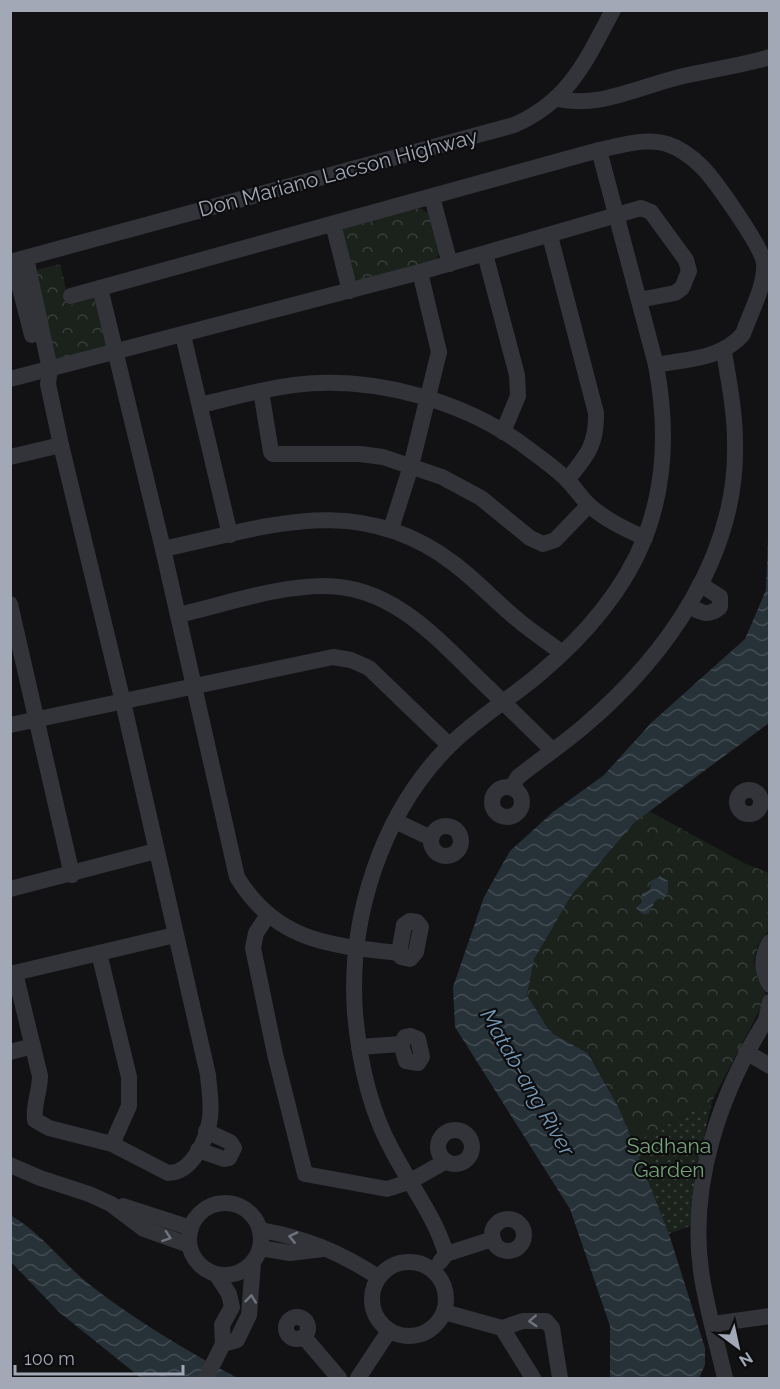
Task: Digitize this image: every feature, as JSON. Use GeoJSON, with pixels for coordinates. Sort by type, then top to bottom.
{"type":"FeatureCollection","features":[{"type":"Feature","properties":{"kind":"street","name":"Don Mariano Lacson Highway"},"geometry":{"type":"LineString","coordinates":[[19,266],[514,125],[538,114],[557,99],[590,53],[613,10]]}},
{"type":"Feature","properties":{"kind":"street"},"geometry":{"type":"LineString","coordinates":[[557,99],[574,103],[592,102],[686,75],[770,57]]}},
{"type":"Feature","properties":{"kind":"street"},"geometry":{"type":"LineString","coordinates":[[71,296],[599,150],[630,143],[651,142],[667,144],[681,151],[704,169],[759,246],[764,261],[764,274],[743,334],[724,352],[656,365]]}},
{"type":"Feature","properties":{"kind":"street"},"geometry":{"type":"LineString","coordinates":[[446,1254],[437,1225],[409,1182],[378,1120],[359,1047],[355,1012],[357,948],[368,886],[395,821],[424,774],[449,745],[562,653],[606,606],[645,538],[657,507],[663,470],[664,418],[656,365],[599,150]]}},
{"type":"Feature","properties":{"kind":"street"},"geometry":{"type":"LineString","coordinates":[[432,197],[450,264]]}},
{"type":"Feature","properties":{"kind":"street"},"geometry":{"type":"LineString","coordinates":[[10,379],[46,375],[116,353],[420,273],[641,208],[651,212],[686,260],[689,271],[682,288],[675,292],[639,300]]}},
{"type":"Feature","properties":{"kind":"street"},"geometry":{"type":"LineString","coordinates":[[333,224],[350,291]]}},
{"type":"Feature","properties":{"kind":"street"},"geometry":{"type":"LineString","coordinates":[[550,236],[596,413],[596,433],[588,454],[567,480]]}},
{"type":"Feature","properties":{"kind":"street"},"geometry":{"type":"LineString","coordinates":[[485,254],[517,375],[518,396],[503,432]]}},
{"type":"Feature","properties":{"kind":"street"},"geometry":{"type":"LineString","coordinates":[[19,266],[123,702],[208,1075],[210,1117],[206,1131],[189,1166],[178,1173],[168,1173],[112,1144],[49,1128],[35,1120],[33,1111],[40,1076],[13,974],[175,935]]}},
{"type":"Feature","properties":{"kind":"street"},"geometry":{"type":"LineString","coordinates":[[391,529],[411,466],[428,400],[439,344],[420,273]]}},
{"type":"Feature","properties":{"kind":"street"},"geometry":{"type":"LineString","coordinates":[[100,288],[163,549],[237,877],[248,896],[268,915],[310,939],[399,953]]}},
{"type":"Feature","properties":{"kind":"street"},"geometry":{"type":"LineString","coordinates":[[183,335],[230,535]]}},
{"type":"Feature","properties":{"kind":"street"},"geometry":{"type":"LineString","coordinates":[[512,787],[518,777],[582,728],[636,676],[665,642],[689,606],[700,584],[719,541],[728,508],[735,445],[733,406],[724,352]]}},
{"type":"Feature","properties":{"kind":"street"},"geometry":{"type":"LineString","coordinates":[[200,405],[292,385],[334,383],[364,385],[452,407],[503,432],[529,448],[567,480],[589,505],[615,524],[645,538]]}},
{"type":"Feature","properties":{"kind":"street"},"geometry":{"type":"LineString","coordinates":[[261,391],[273,454],[360,454],[383,457],[411,466],[442,477],[472,493],[530,538],[543,544],[555,540],[589,505]]}},
{"type":"Feature","properties":{"kind":"street"},"geometry":{"type":"LineString","coordinates":[[10,457],[61,445]]}},
{"type":"Feature","properties":{"kind":"street"},"geometry":{"type":"LineString","coordinates":[[163,549],[310,519],[352,521],[391,529],[427,545],[452,562],[519,621],[562,653]]}},
{"type":"Feature","properties":{"kind":"street"},"geometry":{"type":"LineString","coordinates":[[689,606],[703,614],[712,613],[720,607],[720,597],[700,584]]}},
{"type":"Feature","properties":{"kind":"street"},"geometry":{"type":"LineString","coordinates":[[178,615],[294,588],[326,586],[351,588],[383,599],[426,627],[552,750]]}},
{"type":"Feature","properties":{"kind":"street"},"geometry":{"type":"LineString","coordinates":[[10,604],[17,661],[35,720],[72,875]]}},
{"type":"Feature","properties":{"kind":"street"},"geometry":{"type":"LineString","coordinates":[[10,725],[312,659],[333,657],[351,660],[369,668],[382,678],[449,745]]}},
{"type":"Feature","properties":{"kind":"street"},"geometry":{"type":"LineString","coordinates":[[395,821],[431,838]]}},
{"type":"Feature","properties":{"kind":"street"},"geometry":{"type":"LineString","coordinates":[[10,889],[72,875],[156,851]]}},
{"type":"Feature","properties":{"kind":"street"},"geometry":{"type":"LineString","coordinates":[[268,915],[256,933],[253,948],[305,1174],[375,1188],[398,1187],[446,1161]]}},
{"type":"Feature","properties":{"kind":"street"},"geometry":{"type":"LineString","coordinates":[[770,942],[763,956],[763,967],[770,985]]}},
{"type":"Feature","properties":{"kind":"street"},"geometry":{"type":"LineString","coordinates":[[99,953],[129,1077],[129,1106],[112,1144]]}},
{"type":"Feature","properties":{"kind":"street"},"geometry":{"type":"LineString","coordinates":[[725,1378],[701,1271],[699,1236],[703,1178],[728,1088],[746,1052],[768,1018],[770,1002]]}},
{"type":"Feature","properties":{"kind":"street"},"geometry":{"type":"LineString","coordinates":[[359,1047],[401,1044]]}},
{"type":"Feature","properties":{"kind":"street"},"geometry":{"type":"LineString","coordinates":[[10,1052],[33,1046]]}},
{"type":"Feature","properties":{"kind":"street"},"geometry":{"type":"LineString","coordinates":[[746,1052],[770,1066]]}},
{"type":"Feature","properties":{"kind":"street"},"geometry":{"type":"LineString","coordinates":[[198,1150],[224,1159],[229,1158],[234,1148],[230,1142],[206,1131]]}},
{"type":"Feature","properties":{"kind":"street"},"geometry":{"type":"LineString","coordinates":[[10,1165],[190,1236]]}},
{"type":"Feature","properties":{"kind":"street"},"geometry":{"type":"LineString","coordinates":[[323,1250],[256,1256],[236,1274],[216,1274],[203,1268],[194,1258],[190,1236],[204,1209],[226,1203],[248,1211],[261,1230],[310,1240],[323,1250],[350,1259],[378,1277]]}},
{"type":"Feature","properties":{"kind":"street"},"geometry":{"type":"LineString","coordinates":[[224,1344],[237,1340],[249,1315],[261,1230]]}},
{"type":"Feature","properties":{"kind":"street"},"geometry":{"type":"LineString","coordinates":[[434,1270],[446,1254],[493,1239]]}},
{"type":"Feature","properties":{"kind":"street"},"geometry":{"type":"LineString","coordinates":[[405,1262],[423,1264],[434,1270],[446,1290],[444,1312],[437,1323],[427,1331],[415,1336],[402,1336],[389,1331],[374,1313],[371,1301],[378,1277],[387,1268],[405,1262]]}},
{"type":"Feature","properties":{"kind":"street"},"geometry":{"type":"LineString","coordinates":[[206,1378],[224,1344],[222,1325],[232,1307],[229,1294],[216,1274]]}},
{"type":"Feature","properties":{"kind":"street"},"geometry":{"type":"LineString","coordinates":[[444,1312],[502,1328],[523,1321],[542,1320],[550,1323],[560,1378]]}},
{"type":"Feature","properties":{"kind":"street"},"geometry":{"type":"LineString","coordinates":[[713,1324],[770,1316]]}},
{"type":"Feature","properties":{"kind":"street"},"geometry":{"type":"LineString","coordinates":[[502,1328],[533,1378]]}},
{"type":"Feature","properties":{"kind":"street"},"geometry":{"type":"LineString","coordinates":[[358,1378],[389,1331]]}},
{"type":"Feature","properties":{"kind":"street"},"geometry":{"type":"LineString","coordinates":[[304,1337],[339,1378]]}},
{"type":"Feature","properties":{"kind":"green space"},"geometry":{"type":"Polygon","coordinates":[[[420,208],[428,213],[439,253],[436,261],[358,280],[351,277],[341,236],[344,228],[420,208]]]}},
{"type":"Feature","properties":{"kind":"green space"},"geometry":{"type":"Polygon","coordinates":[[[60,264],[70,305],[94,298],[106,348],[55,361],[32,271],[60,264]]]}},
{"type":"Feature","properties":{"kind":"green space"},"geometry":{"type":"Polygon","coordinates":[[[649,811],[744,863],[769,873],[769,930],[758,945],[754,960],[757,978],[767,996],[712,1101],[632,1144],[619,1108],[589,1053],[550,1032],[527,995],[533,959],[571,896],[635,822],[649,811]]]}},
{"type":"Feature","properties":{"kind":"green space","name":"Sadhana Garden"},"geometry":{"type":"Polygon","coordinates":[[[712,1101],[695,1177],[693,1225],[669,1234],[632,1144],[712,1101]]]}},
{"type":"Feature","properties":{"kind":"water","name":"Matab-ang River"},"geometry":{"type":"Polygon","coordinates":[[[769,513],[769,723],[635,822],[571,896],[534,959],[527,995],[550,1032],[588,1053],[619,1108],[669,1234],[705,1348],[705,1365],[699,1378],[610,1378],[610,1326],[570,1209],[455,1027],[453,987],[484,897],[510,851],[553,812],[604,775],[651,723],[745,639],[766,590],[769,513]]]}},
{"type":"Feature","properties":{"kind":"water"},"geometry":{"type":"Polygon","coordinates":[[[660,876],[668,881],[668,892],[663,898],[656,900],[648,914],[643,914],[636,908],[642,902],[642,893],[650,890],[651,881],[660,876]]]}},
{"type":"Feature","properties":{"kind":"water"},"geometry":{"type":"Polygon","coordinates":[[[10,1215],[32,1230],[80,1276],[125,1311],[237,1378],[141,1378],[59,1312],[11,1262],[10,1215]]]}}]}
